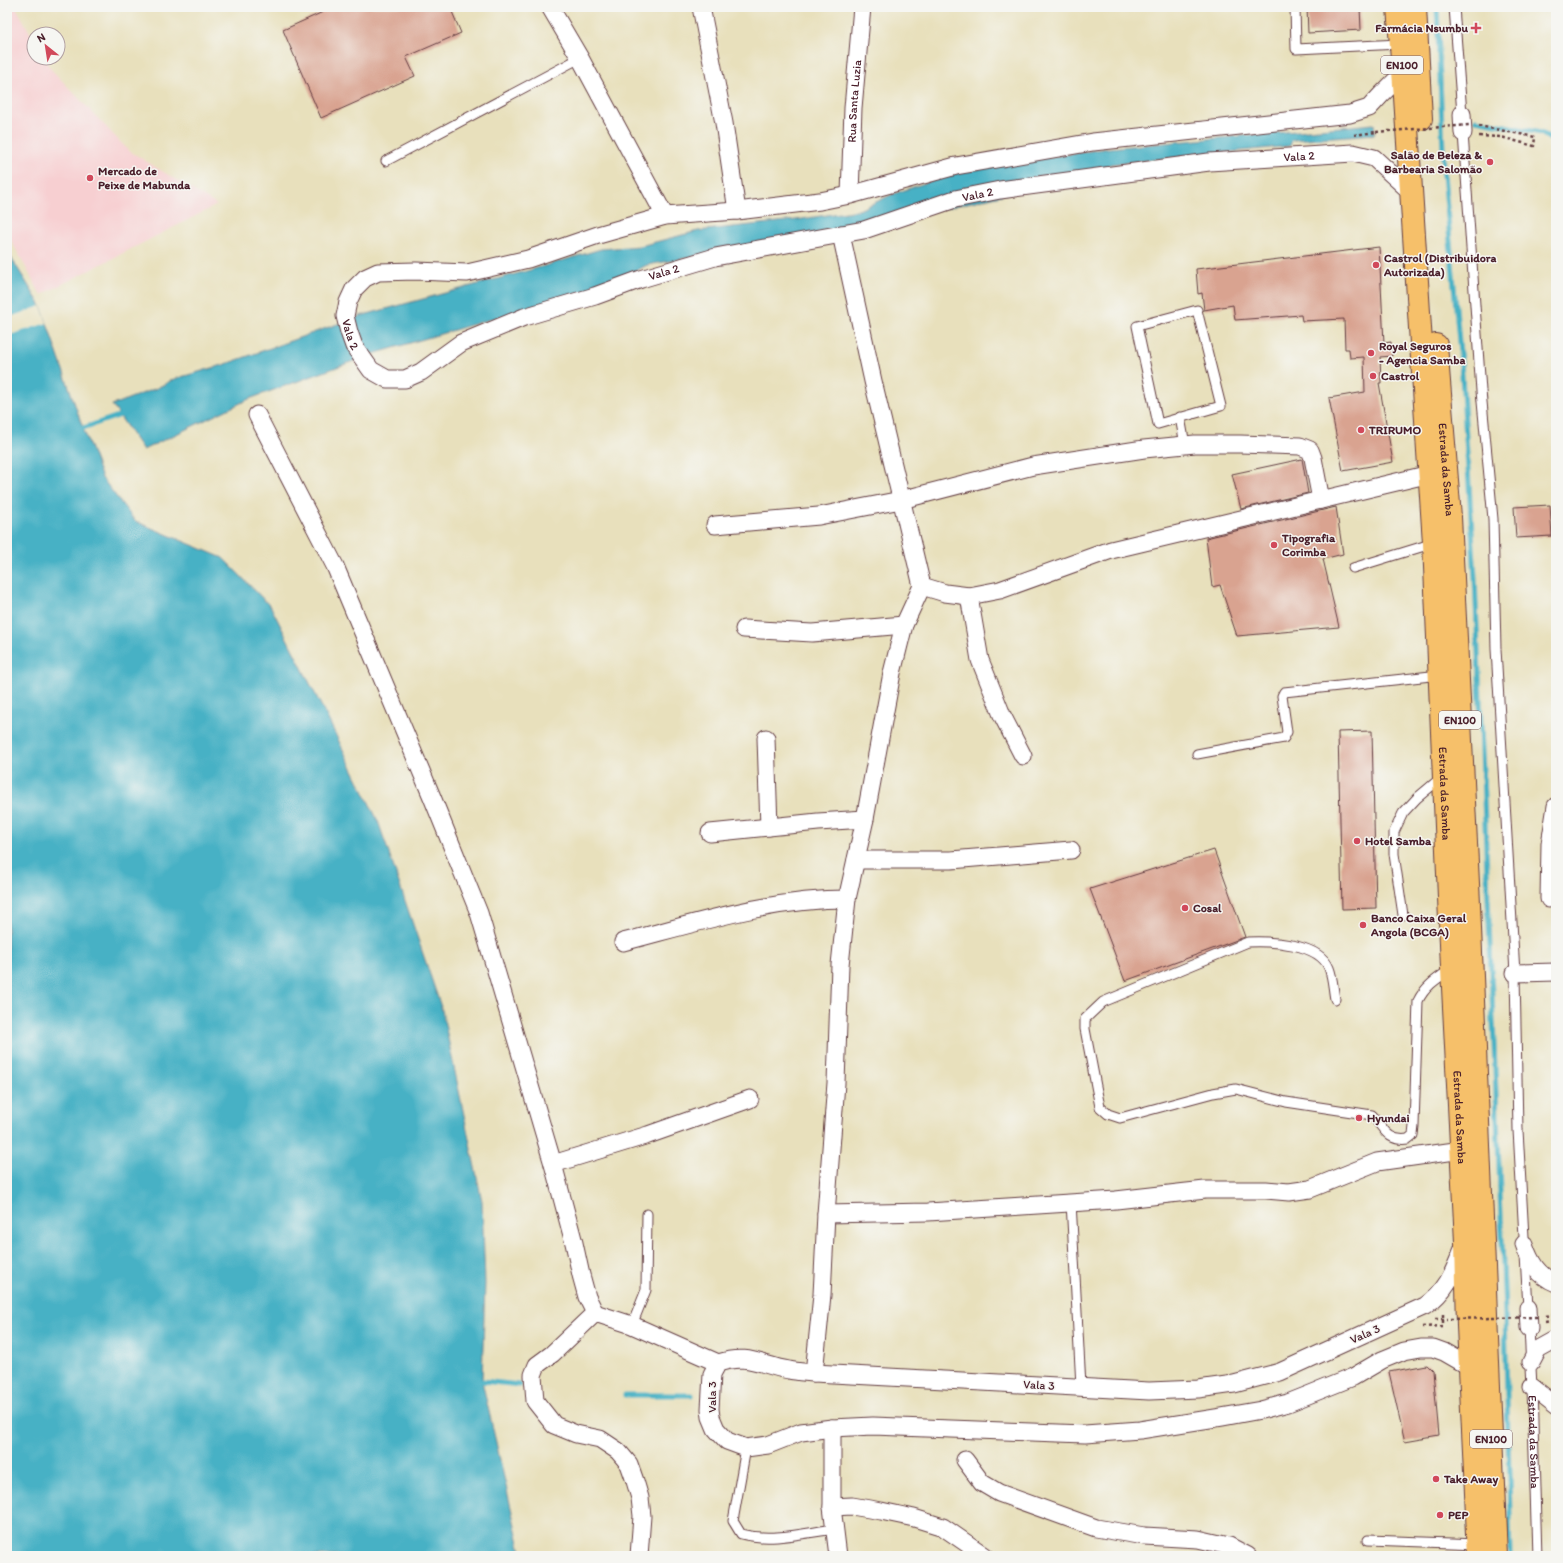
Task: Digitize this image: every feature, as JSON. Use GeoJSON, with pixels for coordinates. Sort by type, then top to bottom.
{"type":"FeatureCollection","features":[{"type":"Feature","properties":{"kind":"main road","name":"Estrada da Samba"},"geometry":{"type":"LineString","coordinates":[[1398,7],[1434,543],[1452,968],[1462,1150],[1470,1367],[1485,1552]]}},
{"type":"Feature","properties":{"kind":"main road","name":"Estrada da Samba"},"geometry":{"type":"LineString","coordinates":[[1415,7],[1433,302],[1450,517],[1469,904],[1485,1552]]}},
{"type":"Feature","properties":{"kind":"street"},"geometry":{"type":"LineString","coordinates":[[550,7],[580,58],[665,216]]}},
{"type":"Feature","properties":{"kind":"street"},"geometry":{"type":"LineString","coordinates":[[701,7],[721,108],[737,211]]}},
{"type":"Feature","properties":{"kind":"street","name":"Rua Santa Luzia"},"geometry":{"type":"LineString","coordinates":[[850,195],[853,108],[862,7]]}},
{"type":"Feature","properties":{"kind":"street","name":"Vala 2"},"geometry":{"type":"LineString","coordinates":[[1402,74],[1381,94],[1370,108],[1350,114],[1093,142],[956,166],[850,195],[820,201],[737,211],[665,216],[598,235],[528,259],[467,272],[416,270],[378,272],[365,278],[354,289],[348,302],[345,316],[354,346],[371,370],[387,379],[405,379],[421,372],[461,344],[524,317],[595,296],[641,279],[715,258],[864,230],[955,200],[1000,190],[1209,162],[1354,153],[1374,158],[1411,192]]}},
{"type":"Feature","properties":{"kind":"street"},"geometry":{"type":"LineString","coordinates":[[814,1373],[822,1295],[826,1214],[836,1083],[840,965],[847,899],[865,819],[892,673],[904,625],[922,586],[841,234]]}},
{"type":"Feature","properties":{"kind":"street"},"geometry":{"type":"LineString","coordinates":[[257,415],[335,566],[479,913],[553,1164],[587,1297],[595,1313],[632,1325],[715,1368]]}},
{"type":"Feature","properties":{"kind":"street"},"geometry":{"type":"LineString","coordinates":[[715,525],[819,516],[901,500],[1033,466],[1144,449],[1184,445],[1240,444],[1300,446],[1310,450],[1313,458],[1321,500]]}},
{"type":"Feature","properties":{"kind":"street"},"geometry":{"type":"LineString","coordinates":[[922,586],[945,593],[968,596],[1000,590],[1111,550],[1430,474]]}},
{"type":"Feature","properties":{"kind":"street"},"geometry":{"type":"LineString","coordinates":[[968,596],[980,660],[1002,715],[1023,756]]}},
{"type":"Feature","properties":{"kind":"street"},"geometry":{"type":"LineString","coordinates":[[744,629],[812,633],[904,625]]}},
{"type":"Feature","properties":{"kind":"street"},"geometry":{"type":"LineString","coordinates":[[766,738],[769,827]]}},
{"type":"Feature","properties":{"kind":"street"},"geometry":{"type":"LineString","coordinates":[[1549,899],[1550,844],[1556,806]]}},
{"type":"Feature","properties":{"kind":"street"},"geometry":{"type":"LineString","coordinates":[[710,833],[865,819]]}},
{"type":"Feature","properties":{"kind":"street"},"geometry":{"type":"LineString","coordinates":[[856,860],[951,860],[1070,850]]}},
{"type":"Feature","properties":{"kind":"street"},"geometry":{"type":"LineString","coordinates":[[623,942],[735,912],[820,899],[847,899]]}},
{"type":"Feature","properties":{"kind":"street"},"geometry":{"type":"LineString","coordinates":[[1515,973],[1556,972]]}},
{"type":"Feature","properties":{"kind":"street"},"geometry":{"type":"LineString","coordinates":[[553,1164],[648,1135],[750,1099]]}},
{"type":"Feature","properties":{"kind":"street"},"geometry":{"type":"LineString","coordinates":[[826,1214],[928,1212],[1124,1199],[1205,1190],[1266,1190],[1289,1192],[1310,1189],[1331,1182],[1377,1162],[1462,1150]]}},
{"type":"Feature","properties":{"kind":"street","name":"Vala 3"},"geometry":{"type":"LineString","coordinates":[[1466,1242],[1445,1288],[1436,1298],[1425,1306],[1280,1372],[1234,1384],[1176,1391],[1149,1391],[1081,1386],[814,1373],[790,1371],[745,1358],[730,1359],[715,1368],[710,1409],[716,1429],[726,1441],[746,1448],[768,1445],[801,1432],[832,1428],[873,1426],[1085,1434],[1140,1430],[1238,1415],[1288,1403],[1353,1377],[1382,1360],[1404,1351],[1421,1348],[1434,1348],[1470,1367]]}},
{"type":"Feature","properties":{"kind":"street"},"geometry":{"type":"LineString","coordinates":[[1524,1244],[1530,1262],[1547,1279],[1556,1282]]}},
{"type":"Feature","properties":{"kind":"street"},"geometry":{"type":"LineString","coordinates":[[595,1313],[552,1354],[537,1365],[533,1375],[535,1401],[554,1425],[576,1434],[600,1439],[618,1451],[629,1464],[640,1498],[642,1516],[639,1556]]}},
{"type":"Feature","properties":{"kind":"street"},"geometry":{"type":"LineString","coordinates":[[1531,1362],[1538,1349],[1556,1339]]}},
{"type":"Feature","properties":{"kind":"street"},"geometry":{"type":"LineString","coordinates":[[1532,1387],[1556,1406]]}},
{"type":"Feature","properties":{"kind":"street"},"geometry":{"type":"LineString","coordinates":[[832,1428],[832,1507],[838,1556]]}},
{"type":"Feature","properties":{"kind":"street"},"geometry":{"type":"LineString","coordinates":[[965,1460],[982,1483],[998,1493],[1096,1528],[1144,1536],[1198,1539],[1229,1546],[1248,1556]]}},
{"type":"Feature","properties":{"kind":"street"},"geometry":{"type":"LineString","coordinates":[[832,1507],[852,1506],[881,1511],[914,1518],[943,1527],[985,1556]]}},
{"type":"Feature","properties":{"kind":"lane"},"geometry":{"type":"LineString","coordinates":[[1295,7],[1296,49],[1400,44]]}},
{"type":"Feature","properties":{"kind":"lane","name":"Estrada da Samba"},"geometry":{"type":"LineString","coordinates":[[1454,7],[1468,127],[1481,391],[1493,520],[1496,649],[1515,973],[1518,1130],[1524,1244],[1534,1319],[1531,1362],[1537,1556]]}},
{"type":"Feature","properties":{"kind":"lane"},"geometry":{"type":"LineString","coordinates":[[386,161],[580,58]]}},
{"type":"Feature","properties":{"kind":"lane"},"geometry":{"type":"LineString","coordinates":[[1197,310],[1220,406],[1180,417],[1158,424],[1137,326],[1197,310]]}},
{"type":"Feature","properties":{"kind":"lane"},"geometry":{"type":"LineString","coordinates":[[1180,417],[1184,445]]}},
{"type":"Feature","properties":{"kind":"lane"},"geometry":{"type":"LineString","coordinates":[[1353,568],[1434,543]]}},
{"type":"Feature","properties":{"kind":"lane"},"geometry":{"type":"LineString","coordinates":[[1197,754],[1284,738],[1287,732],[1282,696],[1284,692],[1440,675]]}},
{"type":"Feature","properties":{"kind":"lane"},"geometry":{"type":"LineString","coordinates":[[1403,915],[1394,854],[1394,832],[1403,813],[1417,798],[1444,775]]}},
{"type":"Feature","properties":{"kind":"lane"},"geometry":{"type":"LineString","coordinates":[[1335,999],[1329,969],[1324,959],[1312,951],[1265,942],[1248,942],[1103,1002],[1085,1019],[1085,1028],[1100,1107],[1108,1114],[1120,1118],[1213,1093],[1236,1089],[1286,1102],[1372,1115],[1386,1134],[1394,1139],[1408,1139],[1412,1135],[1414,1126],[1418,1001],[1422,992],[1452,968]]}},
{"type":"Feature","properties":{"kind":"lane"},"geometry":{"type":"LineString","coordinates":[[1071,1202],[1081,1386]]}},
{"type":"Feature","properties":{"kind":"lane"},"geometry":{"type":"LineString","coordinates":[[632,1325],[646,1290],[647,1214]]}},
{"type":"Feature","properties":{"kind":"lane"},"geometry":{"type":"LineString","coordinates":[[746,1448],[734,1521],[741,1534],[754,1538],[779,1537],[835,1529]]}},
{"type":"Feature","properties":{"kind":"lane"},"geometry":{"type":"LineString","coordinates":[[1368,1540],[1485,1552]]}},
{"type":"Feature","properties":{"kind":"path"},"geometry":{"type":"LineString","coordinates":[[1376,132],[1468,127],[1535,136],[1534,146],[1468,127]]}},
{"type":"Feature","properties":{"kind":"path"},"geometry":{"type":"LineString","coordinates":[[1450,1319],[1556,1320]]}},
{"type":"Feature","properties":{"kind":"shaded area","name":"Mercado de Peixe de Mabunda"},"geometry":{"type":"Polygon","coordinates":[[[7,7],[16,7],[26,26],[26,66],[49,66],[128,150],[217,205],[41,295],[7,233],[7,7]]]}},
{"type":"Feature","properties":{"kind":"water"},"geometry":{"type":"Polygon","coordinates":[[[1374,124],[1375,134],[1292,140],[1290,146],[1111,164],[1061,181],[865,227],[647,265],[610,284],[373,354],[249,399],[143,450],[112,405],[157,388],[174,379],[223,365],[360,316],[534,269],[601,249],[640,246],[698,231],[796,220],[859,210],[893,194],[948,175],[993,166],[1109,148],[1374,124]]]}},
{"type":"Feature","properties":{"kind":"water"},"geometry":{"type":"Polygon","coordinates":[[[7,251],[41,306],[102,478],[135,521],[223,558],[271,607],[378,821],[442,1010],[482,1201],[485,1283],[482,1381],[522,1556],[7,1556],[7,251]]]}},
{"type":"Feature","properties":{"kind":"pier"},"geometry":{"type":"Polygon","coordinates":[[[41,306],[47,323],[7,336],[7,318],[41,306]]]}},
{"type":"Feature","properties":{"kind":"building"},"geometry":{"type":"Polygon","coordinates":[[[334,7],[450,7],[461,33],[406,57],[415,76],[321,118],[283,30],[334,7]]]}},
{"type":"Feature","properties":{"kind":"building"},"geometry":{"type":"Polygon","coordinates":[[[1307,7],[1360,7],[1361,30],[1308,33],[1307,7]]]}},
{"type":"Feature","properties":{"kind":"building"},"geometry":{"type":"Polygon","coordinates":[[[1379,247],[1384,343],[1391,342],[1392,356],[1380,357],[1381,383],[1379,383],[1393,462],[1343,471],[1329,398],[1365,392],[1364,357],[1350,358],[1349,349],[1345,349],[1344,319],[1302,321],[1301,315],[1235,320],[1233,305],[1204,310],[1202,293],[1198,294],[1196,269],[1379,247]]]}},
{"type":"Feature","properties":{"kind":"building"},"geometry":{"type":"Polygon","coordinates":[[[1302,459],[1308,493],[1241,509],[1232,474],[1302,459]]]}},
{"type":"Feature","properties":{"kind":"building"},"geometry":{"type":"Polygon","coordinates":[[[1550,505],[1552,536],[1516,538],[1514,507],[1550,505]]]}},
{"type":"Feature","properties":{"kind":"building"},"geometry":{"type":"Polygon","coordinates":[[[1336,507],[1343,554],[1323,559],[1339,627],[1237,636],[1220,585],[1212,587],[1206,538],[1336,507]]]}},
{"type":"Feature","properties":{"kind":"building"},"geometry":{"type":"Polygon","coordinates":[[[1372,731],[1376,908],[1342,909],[1338,732],[1372,731]]]}},
{"type":"Feature","properties":{"kind":"building"},"geometry":{"type":"Polygon","coordinates":[[[1214,850],[1245,937],[1125,981],[1090,889],[1214,850]]]}},
{"type":"Feature","properties":{"kind":"building"},"geometry":{"type":"Polygon","coordinates":[[[1427,1365],[1433,1371],[1439,1436],[1405,1442],[1389,1372],[1427,1365]]]}},
{"type":"Feature","properties":{"kind":"waterway"},"geometry":{"type":"LineString","coordinates":[[1437,7],[1444,174],[1462,375],[1475,578],[1505,1313],[1511,1556]]}},
{"type":"Feature","properties":{"kind":"waterway"},"geometry":{"type":"LineString","coordinates":[[1476,120],[1541,133],[1556,143]]}},
{"type":"Feature","properties":{"kind":"waterway"},"geometry":{"type":"LineString","coordinates":[[83,428],[124,414]]}},
{"type":"Feature","properties":{"kind":"waterway"},"geometry":{"type":"LineString","coordinates":[[482,1381],[520,1385]]}},
{"type":"Feature","properties":{"kind":"waterway"},"geometry":{"type":"LineString","coordinates":[[625,1395],[692,1395]]}},
{"type":"Feature","properties":{"kind":"place","name":"Farmácia Nsumbu"},"geometry":{"type":"Point","coordinates":[1476,28]}},
{"type":"Feature","properties":{"kind":"place","name":"Salão de Beleza & Barbearia Salomão"},"geometry":{"type":"Point","coordinates":[1490,162]}},
{"type":"Feature","properties":{"kind":"place","name":"Mercado de Peixe de Mabunda"},"geometry":{"type":"Point","coordinates":[90,178]}},
{"type":"Feature","properties":{"kind":"place","name":"Castrol (Distribuidora Autorizada)"},"geometry":{"type":"Point","coordinates":[1376,265]}},
{"type":"Feature","properties":{"kind":"place","name":"Royal Seguros - Agencia Samba"},"geometry":{"type":"Point","coordinates":[1371,353]}},
{"type":"Feature","properties":{"kind":"place","name":"Castrol"},"geometry":{"type":"Point","coordinates":[1373,376]}},
{"type":"Feature","properties":{"kind":"place","name":"TRIRUMO"},"geometry":{"type":"Point","coordinates":[1361,430]}},
{"type":"Feature","properties":{"kind":"place","name":"Tipografia Corimba"},"geometry":{"type":"Point","coordinates":[1274,545]}},
{"type":"Feature","properties":{"kind":"place","name":"Hotel Samba"},"geometry":{"type":"Point","coordinates":[1357,841]}},
{"type":"Feature","properties":{"kind":"place","name":"Cosal"},"geometry":{"type":"Point","coordinates":[1185,908]}},
{"type":"Feature","properties":{"kind":"place","name":"Banco Caixa Geral Angola (BCGA)"},"geometry":{"type":"Point","coordinates":[1363,925]}},
{"type":"Feature","properties":{"kind":"place","name":"Hyundai"},"geometry":{"type":"Point","coordinates":[1359,1118]}},
{"type":"Feature","properties":{"kind":"place","name":"Take Away"},"geometry":{"type":"Point","coordinates":[1436,1479]}},
{"type":"Feature","properties":{"kind":"place","name":"PEP"},"geometry":{"type":"Point","coordinates":[1440,1515]}}]}
